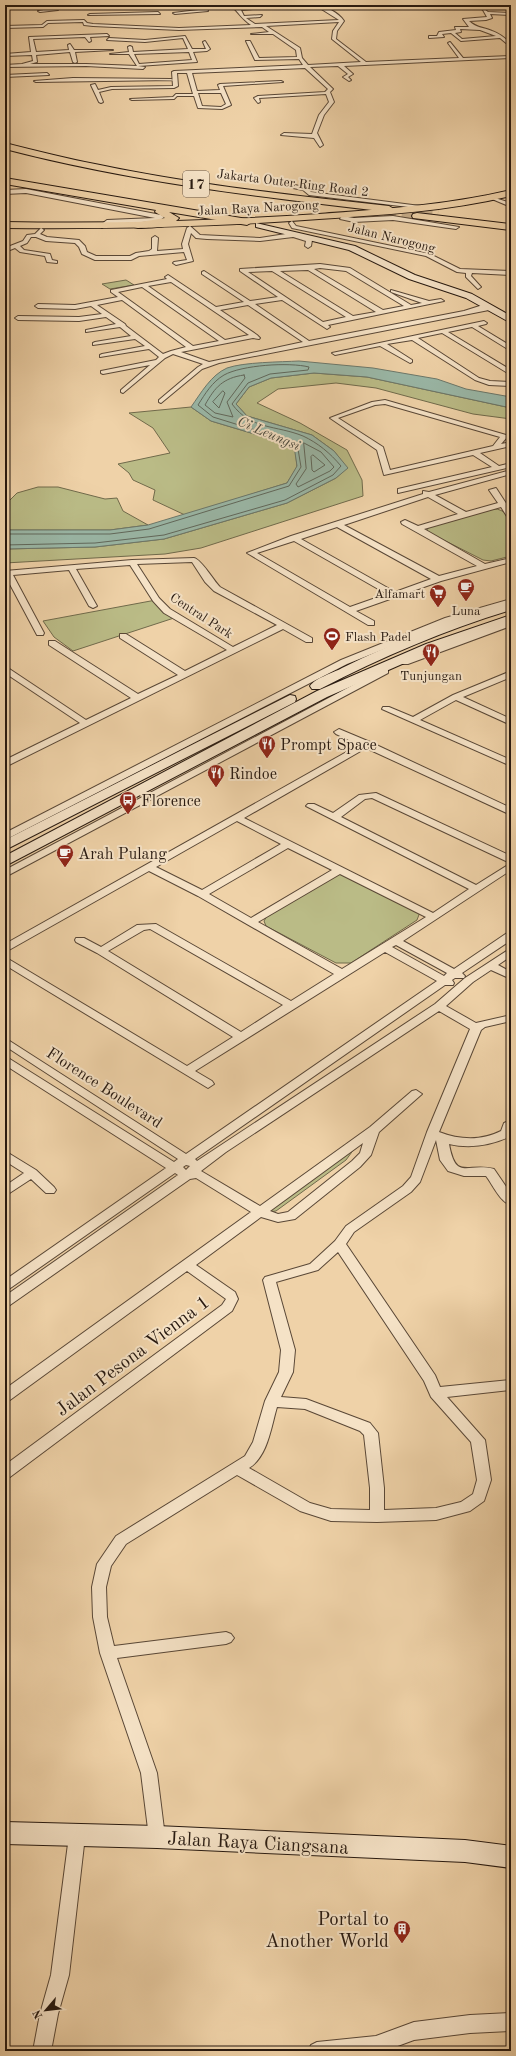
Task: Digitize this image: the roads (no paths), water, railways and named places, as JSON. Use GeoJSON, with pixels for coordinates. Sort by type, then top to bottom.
{"type":"FeatureCollection","features":[{"type":"Feature","properties":{"kind":"highway"},"geometry":{"type":"LineString","coordinates":[[5,137],[32,148],[133,173]]}},
{"type":"Feature","properties":{"kind":"highway","name":"Jakarta Outer Ring Road 2"},"geometry":{"type":"LineString","coordinates":[[5,146],[133,173],[259,193],[389,208]]}},
{"type":"Feature","properties":{"kind":"highway","name":"Jakarta Outer Ring Road 2"},"geometry":{"type":"LineString","coordinates":[[5,150],[90,170],[164,183],[370,202]]}},
{"type":"Feature","properties":{"kind":"highway"},"geometry":{"type":"LineString","coordinates":[[6,187],[227,224]]}},
{"type":"Feature","properties":{"kind":"highway"},"geometry":{"type":"LineString","coordinates":[[6,187],[252,224]]}},
{"type":"Feature","properties":{"kind":"highway"},"geometry":{"type":"LineString","coordinates":[[138,226],[164,223],[174,218],[156,211]]}},
{"type":"Feature","properties":{"kind":"highway"},"geometry":{"type":"LineString","coordinates":[[416,211],[511,227]]}},
{"type":"Feature","properties":{"kind":"highway"},"geometry":{"type":"LineString","coordinates":[[438,214],[511,222]]}},
{"type":"Feature","properties":{"kind":"main road","name":"Jalan Raya Narogong"},"geometry":{"type":"LineString","coordinates":[[5,225],[138,226],[252,224],[438,212],[506,201],[511,193]]}},
{"type":"Feature","properties":{"kind":"main road","name":"Jalan Raya Narogong"},"geometry":{"type":"LineString","coordinates":[[252,224],[416,211],[457,205],[506,201]]}},
{"type":"Feature","properties":{"kind":"main road"},"geometry":{"type":"LineString","coordinates":[[171,228],[190,229],[252,224],[292,223],[315,220]]}},
{"type":"Feature","properties":{"kind":"main road","name":"Jalan Raya Narogong"},"geometry":{"type":"LineString","coordinates":[[5,228],[39,232],[171,228],[227,224]]}},
{"type":"Feature","properties":{"kind":"street"},"geometry":{"type":"LineString","coordinates":[[233,5],[239,10],[242,17],[254,25],[263,26],[298,50],[302,60],[319,80],[331,89],[327,93],[258,97],[256,98],[258,102]]}},
{"type":"Feature","properties":{"kind":"street"},"geometry":{"type":"LineString","coordinates":[[317,5],[334,14],[342,22]]}},
{"type":"Feature","properties":{"kind":"street"},"geometry":{"type":"LineString","coordinates":[[465,20],[490,17],[476,5]]}},
{"type":"Feature","properties":{"kind":"street"},"geometry":{"type":"LineString","coordinates":[[45,7],[58,6]]}},
{"type":"Feature","properties":{"kind":"street"},"geometry":{"type":"LineString","coordinates":[[40,11],[55,10],[58,6]]}},
{"type":"Feature","properties":{"kind":"street"},"geometry":{"type":"LineString","coordinates":[[239,10],[265,7]]}},
{"type":"Feature","properties":{"kind":"street"},"geometry":{"type":"LineString","coordinates":[[108,10],[134,9],[138,16]]}},
{"type":"Feature","properties":{"kind":"street"},"geometry":{"type":"LineString","coordinates":[[5,29],[13,26],[93,25],[173,18],[207,10]]}},
{"type":"Feature","properties":{"kind":"street"},"geometry":{"type":"LineString","coordinates":[[239,10],[258,10]]}},
{"type":"Feature","properties":{"kind":"street"},"geometry":{"type":"LineString","coordinates":[[97,19],[158,13]]}},
{"type":"Feature","properties":{"kind":"street"},"geometry":{"type":"LineString","coordinates":[[487,13],[511,14]]}},
{"type":"Feature","properties":{"kind":"street"},"geometry":{"type":"LineString","coordinates":[[44,15],[47,22]]}},
{"type":"Feature","properties":{"kind":"street"},"geometry":{"type":"LineString","coordinates":[[90,15],[161,17]]}},
{"type":"Feature","properties":{"kind":"street"},"geometry":{"type":"LineString","coordinates":[[242,17],[260,16]]}},
{"type":"Feature","properties":{"kind":"street"},"geometry":{"type":"LineString","coordinates":[[460,16],[472,27]]}},
{"type":"Feature","properties":{"kind":"street"},"geometry":{"type":"LineString","coordinates":[[173,18],[179,28],[342,22]]}},
{"type":"Feature","properties":{"kind":"street"},"geometry":{"type":"LineString","coordinates":[[44,26],[47,22],[82,20],[86,24],[93,25]]}},
{"type":"Feature","properties":{"kind":"street"},"geometry":{"type":"LineString","coordinates":[[7,21],[13,26]]}},
{"type":"Feature","properties":{"kind":"street"},"geometry":{"type":"LineString","coordinates":[[105,24],[148,22]]}},
{"type":"Feature","properties":{"kind":"street"},"geometry":{"type":"LineString","coordinates":[[342,22],[336,26],[333,32],[334,38],[366,64]]}},
{"type":"Feature","properties":{"kind":"street"},"geometry":{"type":"LineString","coordinates":[[105,24],[104,28],[117,66]]}},
{"type":"Feature","properties":{"kind":"street"},"geometry":{"type":"LineString","coordinates":[[305,27],[336,26]]}},
{"type":"Feature","properties":{"kind":"street"},"geometry":{"type":"LineString","coordinates":[[442,37],[440,35],[441,33],[459,31],[458,28],[495,28]]}},
{"type":"Feature","properties":{"kind":"street"},"geometry":{"type":"LineString","coordinates":[[482,28],[501,37],[511,46]]}},
{"type":"Feature","properties":{"kind":"street"},"geometry":{"type":"LineString","coordinates":[[452,32],[461,40]]}},
{"type":"Feature","properties":{"kind":"street"},"geometry":{"type":"LineString","coordinates":[[253,34],[274,33]]}},
{"type":"Feature","properties":{"kind":"street"},"geometry":{"type":"LineString","coordinates":[[67,36],[75,62]]}},
{"type":"Feature","properties":{"kind":"street"},"geometry":{"type":"LineString","coordinates":[[5,66],[34,63],[31,38],[67,36],[108,37],[128,40],[184,38],[195,61],[174,71],[110,75]]}},
{"type":"Feature","properties":{"kind":"street"},"geometry":{"type":"LineString","coordinates":[[87,36],[96,63]]}},
{"type":"Feature","properties":{"kind":"street"},"geometry":{"type":"LineString","coordinates":[[431,38],[442,37],[451,40],[461,40],[511,36]]}},
{"type":"Feature","properties":{"kind":"street"},"geometry":{"type":"LineString","coordinates":[[50,37],[56,62]]}},
{"type":"Feature","properties":{"kind":"street"},"geometry":{"type":"LineString","coordinates":[[97,91],[109,90],[111,88],[176,86],[170,51],[164,39]]}},
{"type":"Feature","properties":{"kind":"street"},"geometry":{"type":"LineString","coordinates":[[128,40],[136,65],[156,64],[174,71]]}},
{"type":"Feature","properties":{"kind":"street"},"geometry":{"type":"LineString","coordinates":[[145,40],[156,64]]}},
{"type":"Feature","properties":{"kind":"street"},"geometry":{"type":"LineString","coordinates":[[5,55],[91,50],[131,53],[208,50],[205,42]]}},
{"type":"Feature","properties":{"kind":"street"},"geometry":{"type":"LineString","coordinates":[[248,42],[257,59],[302,60]]}},
{"type":"Feature","properties":{"kind":"street"},"geometry":{"type":"LineString","coordinates":[[461,58],[451,44],[469,44]]}},
{"type":"Feature","properties":{"kind":"street"},"geometry":{"type":"LineString","coordinates":[[13,55],[16,64]]}},
{"type":"Feature","properties":{"kind":"street"},"geometry":{"type":"LineString","coordinates":[[5,66],[68,65],[189,72],[511,56]]}},
{"type":"Feature","properties":{"kind":"street"},"geometry":{"type":"LineString","coordinates":[[257,64],[302,60]]}},
{"type":"Feature","properties":{"kind":"street"},"geometry":{"type":"LineString","coordinates":[[275,63],[278,68],[278,78],[288,86]]}},
{"type":"Feature","properties":{"kind":"street"},"geometry":{"type":"LineString","coordinates":[[340,65],[350,74],[345,77],[349,80]]}},
{"type":"Feature","properties":{"kind":"street"},"geometry":{"type":"LineString","coordinates":[[62,73],[66,78],[92,80],[216,66]]}},
{"type":"Feature","properties":{"kind":"street"},"geometry":{"type":"LineString","coordinates":[[189,72],[201,107],[222,108],[229,105],[220,85],[282,82]]}},
{"type":"Feature","properties":{"kind":"street"},"geometry":{"type":"LineString","coordinates":[[5,76],[55,74]]}},
{"type":"Feature","properties":{"kind":"street"},"geometry":{"type":"LineString","coordinates":[[36,81],[73,79]]}},
{"type":"Feature","properties":{"kind":"street"},"geometry":{"type":"LineString","coordinates":[[92,80],[102,102]]}},
{"type":"Feature","properties":{"kind":"street"},"geometry":{"type":"LineString","coordinates":[[132,99],[174,98],[176,95],[254,88]]}},
{"type":"Feature","properties":{"kind":"street"},"geometry":{"type":"LineString","coordinates":[[314,136],[322,113],[331,104],[332,100],[327,93]]}},
{"type":"Feature","properties":{"kind":"street"},"geometry":{"type":"LineString","coordinates":[[284,135],[314,136]]}},
{"type":"Feature","properties":{"kind":"street"},"geometry":{"type":"LineString","coordinates":[[314,136],[320,144]]}},
{"type":"Feature","properties":{"kind":"street"},"geometry":{"type":"LineString","coordinates":[[6,187],[161,217],[159,219],[149,221],[107,222],[102,226]]}},
{"type":"Feature","properties":{"kind":"street"},"geometry":{"type":"LineString","coordinates":[[295,187],[305,189],[309,193],[370,202],[416,211]]}},
{"type":"Feature","properties":{"kind":"street"},"geometry":{"type":"LineString","coordinates":[[370,202],[385,198]]}},
{"type":"Feature","properties":{"kind":"street"},"geometry":{"type":"LineString","coordinates":[[342,218],[352,222],[393,218],[456,227]]}},
{"type":"Feature","properties":{"kind":"street","name":"Jalan Narogong"},"geometry":{"type":"LineString","coordinates":[[292,223],[294,227],[428,255],[459,271],[469,273],[511,273]]}},
{"type":"Feature","properties":{"kind":"street"},"geometry":{"type":"LineString","coordinates":[[252,224],[352,248],[412,277],[469,296],[511,320]]}},
{"type":"Feature","properties":{"kind":"street"},"geometry":{"type":"LineString","coordinates":[[272,224],[274,227],[309,240],[308,246]]}},
{"type":"Feature","properties":{"kind":"street"},"geometry":{"type":"LineString","coordinates":[[176,263],[190,261],[185,244],[190,229],[196,236],[200,237],[256,239],[287,238],[296,235]]}},
{"type":"Feature","properties":{"kind":"street"},"geometry":{"type":"LineString","coordinates":[[5,250],[25,242],[29,236],[39,232],[46,239],[78,241],[82,246],[84,253],[95,258],[131,258],[138,254],[188,250]]}},
{"type":"Feature","properties":{"kind":"street"},"geometry":{"type":"LineString","coordinates":[[151,253],[155,250],[155,238]]}},
{"type":"Feature","properties":{"kind":"street"},"geometry":{"type":"LineString","coordinates":[[16,246],[22,251],[48,255],[49,260],[55,262]]}},
{"type":"Feature","properties":{"kind":"street"},"geometry":{"type":"LineString","coordinates":[[410,307],[348,269],[320,266],[309,268],[242,270],[281,298],[325,325],[351,318],[410,307],[428,303],[441,301]]}},
{"type":"Feature","properties":{"kind":"street"},"geometry":{"type":"LineString","coordinates":[[272,268],[351,318]]}},
{"type":"Feature","properties":{"kind":"street"},"geometry":{"type":"LineString","coordinates":[[309,268],[381,312]]}},
{"type":"Feature","properties":{"kind":"street"},"geometry":{"type":"LineString","coordinates":[[204,273],[307,342]]}},
{"type":"Feature","properties":{"kind":"street"},"geometry":{"type":"LineString","coordinates":[[469,273],[468,276],[478,287]]}},
{"type":"Feature","properties":{"kind":"street"},"geometry":{"type":"LineString","coordinates":[[191,348],[113,291],[170,278],[261,341]]}},
{"type":"Feature","properties":{"kind":"street"},"geometry":{"type":"LineString","coordinates":[[142,285],[224,342]]}},
{"type":"Feature","properties":{"kind":"street"},"geometry":{"type":"LineString","coordinates":[[379,287],[428,303]]}},
{"type":"Feature","properties":{"kind":"street"},"geometry":{"type":"LineString","coordinates":[[38,306],[75,307],[94,305],[123,298]]}},
{"type":"Feature","properties":{"kind":"street"},"geometry":{"type":"LineString","coordinates":[[215,309],[281,298]]}},
{"type":"Feature","properties":{"kind":"street"},"geometry":{"type":"LineString","coordinates":[[94,305],[151,347],[162,359]]}},
{"type":"Feature","properties":{"kind":"street"},"geometry":{"type":"LineString","coordinates":[[161,401],[208,364],[226,358],[488,308]]}},
{"type":"Feature","properties":{"kind":"street"},"geometry":{"type":"LineString","coordinates":[[18,318],[79,319],[107,315]]}},
{"type":"Feature","properties":{"kind":"street"},"geometry":{"type":"LineString","coordinates":[[335,354],[484,323]]}},
{"type":"Feature","properties":{"kind":"street"},"geometry":{"type":"LineString","coordinates":[[472,325],[511,349]]}},
{"type":"Feature","properties":{"kind":"street"},"geometry":{"type":"LineString","coordinates":[[88,331],[123,326]]}},
{"type":"Feature","properties":{"kind":"street"},"geometry":{"type":"LineString","coordinates":[[442,331],[511,373]]}},
{"type":"Feature","properties":{"kind":"street"},"geometry":{"type":"LineString","coordinates":[[350,334],[371,346]]}},
{"type":"Feature","properties":{"kind":"street"},"geometry":{"type":"LineString","coordinates":[[123,391],[162,359],[173,352],[255,336]]}},
{"type":"Feature","properties":{"kind":"street"},"geometry":{"type":"LineString","coordinates":[[95,344],[138,337]]}},
{"type":"Feature","properties":{"kind":"street"},"geometry":{"type":"LineString","coordinates":[[412,337],[477,379],[489,383],[511,384]]}},
{"type":"Feature","properties":{"kind":"street"},"geometry":{"type":"LineString","coordinates":[[382,344],[410,361]]}},
{"type":"Feature","properties":{"kind":"street"},"geometry":{"type":"LineString","coordinates":[[102,356],[151,347]]}},
{"type":"Feature","properties":{"kind":"street"},"geometry":{"type":"LineString","coordinates":[[173,352],[208,364]]}},
{"type":"Feature","properties":{"kind":"street"},"geometry":{"type":"LineString","coordinates":[[102,372],[162,359]]}},
{"type":"Feature","properties":{"kind":"street"},"geometry":{"type":"LineString","coordinates":[[496,446],[504,436],[385,402],[374,403],[334,417],[334,420],[380,449],[387,473],[448,457],[511,444]]}},
{"type":"Feature","properties":{"kind":"street"},"geometry":{"type":"LineString","coordinates":[[448,457],[447,453],[453,450],[468,448],[481,450]]}},
{"type":"Feature","properties":{"kind":"street"},"geometry":{"type":"LineString","coordinates":[[473,452],[496,468]]}},
{"type":"Feature","properties":{"kind":"street"},"geometry":{"type":"LineString","coordinates":[[400,491],[511,465]]}},
{"type":"Feature","properties":{"kind":"street"},"geometry":{"type":"LineString","coordinates":[[371,623],[251,553],[426,494],[511,472]]}},
{"type":"Feature","properties":{"kind":"street"},"geometry":{"type":"LineString","coordinates":[[418,486],[452,517]]}},
{"type":"Feature","properties":{"kind":"street"},"geometry":{"type":"LineString","coordinates":[[493,490],[511,516]]}},
{"type":"Feature","properties":{"kind":"street"},"geometry":{"type":"LineString","coordinates":[[426,494],[463,514]]}},
{"type":"Feature","properties":{"kind":"street"},"geometry":{"type":"LineString","coordinates":[[417,529],[452,517],[502,504]]}},
{"type":"Feature","properties":{"kind":"street"},"geometry":{"type":"LineString","coordinates":[[405,522],[484,567]]}},
{"type":"Feature","properties":{"kind":"street"},"geometry":{"type":"LineString","coordinates":[[337,524],[438,579]]}},
{"type":"Feature","properties":{"kind":"street"},"geometry":{"type":"LineString","coordinates":[[294,538],[393,594]]}},
{"type":"Feature","properties":{"kind":"street"},"geometry":{"type":"LineString","coordinates":[[40,633],[7,573],[132,562],[194,560],[197,562],[208,580],[217,589],[309,640]]}},
{"type":"Feature","properties":{"kind":"street"},"geometry":{"type":"LineString","coordinates":[[350,610],[438,579],[511,560]]}},
{"type":"Feature","properties":{"kind":"street","name":"Central Park"},"geometry":{"type":"LineString","coordinates":[[132,562],[156,599],[167,611],[232,650]]}},
{"type":"Feature","properties":{"kind":"street"},"geometry":{"type":"LineString","coordinates":[[71,567],[93,606]]}},
{"type":"Feature","properties":{"kind":"street"},"geometry":{"type":"LineString","coordinates":[[5,874],[322,694],[379,668],[450,629],[511,601]]}},
{"type":"Feature","properties":{"kind":"street"},"geometry":{"type":"LineString","coordinates":[[5,846],[364,661],[511,606]]}},
{"type":"Feature","properties":{"kind":"street"},"geometry":{"type":"LineString","coordinates":[[5,837],[344,662],[450,629],[511,618]]}},
{"type":"Feature","properties":{"kind":"street"},"geometry":{"type":"LineString","coordinates":[[5,862],[392,668],[511,623]]}},
{"type":"Feature","properties":{"kind":"street"},"geometry":{"type":"LineString","coordinates":[[5,764],[136,697],[282,626]]}},
{"type":"Feature","properties":{"kind":"street"},"geometry":{"type":"LineString","coordinates":[[450,629],[466,639]]}},
{"type":"Feature","properties":{"kind":"street"},"geometry":{"type":"LineString","coordinates":[[123,636],[183,674]]}},
{"type":"Feature","properties":{"kind":"street"},"geometry":{"type":"LineString","coordinates":[[52,643],[136,697]]}},
{"type":"Feature","properties":{"kind":"street"},"geometry":{"type":"LineString","coordinates":[[364,661],[379,668]]}},
{"type":"Feature","properties":{"kind":"street"},"geometry":{"type":"LineString","coordinates":[[5,669],[85,723]]}},
{"type":"Feature","properties":{"kind":"street"},"geometry":{"type":"LineString","coordinates":[[414,720],[456,697],[511,674]]}},
{"type":"Feature","properties":{"kind":"street"},"geometry":{"type":"LineString","coordinates":[[501,678],[511,682]]}},
{"type":"Feature","properties":{"kind":"street"},"geometry":{"type":"LineString","coordinates":[[456,697],[511,722]]}},
{"type":"Feature","properties":{"kind":"street"},"geometry":{"type":"LineString","coordinates":[[386,708],[511,763]]}},
{"type":"Feature","properties":{"kind":"street"},"geometry":{"type":"LineString","coordinates":[[339,732],[511,812]]}},
{"type":"Feature","properties":{"kind":"street"},"geometry":{"type":"LineString","coordinates":[[5,948],[367,744]]}},
{"type":"Feature","properties":{"kind":"street"},"geometry":{"type":"LineString","coordinates":[[184,745],[201,745]]}},
{"type":"Feature","properties":{"kind":"street"},"geometry":{"type":"LineString","coordinates":[[334,817],[362,797],[373,795],[511,860]]}},
{"type":"Feature","properties":{"kind":"street"},"geometry":{"type":"LineString","coordinates":[[311,806],[477,889]]}},
{"type":"Feature","properties":{"kind":"street"},"geometry":{"type":"LineString","coordinates":[[237,818],[434,917]]}},
{"type":"Feature","properties":{"kind":"street"},"geometry":{"type":"LineString","coordinates":[[42,843],[60,843]]}},
{"type":"Feature","properties":{"kind":"street"},"geometry":{"type":"LineString","coordinates":[[202,894],[289,843]]}},
{"type":"Feature","properties":{"kind":"street"},"geometry":{"type":"LineString","coordinates":[[187,1071],[240,1036],[434,917],[511,866]]}},
{"type":"Feature","properties":{"kind":"street"},"geometry":{"type":"LineString","coordinates":[[149,867],[202,894],[342,974]]}},
{"type":"Feature","properties":{"kind":"street"},"geometry":{"type":"LineString","coordinates":[[251,922],[340,869]]}},
{"type":"Feature","properties":{"kind":"street"},"geometry":{"type":"LineString","coordinates":[[101,951],[142,927],[152,926],[290,1005]]}},
{"type":"Feature","properties":{"kind":"street"},"geometry":{"type":"LineString","coordinates":[[5,1302],[150,1202],[189,1169],[444,981],[511,936]]}},
{"type":"Feature","properties":{"kind":"street"},"geometry":{"type":"LineString","coordinates":[[80,940],[101,951],[240,1036]]}},
{"type":"Feature","properties":{"kind":"street"},"geometry":{"type":"LineString","coordinates":[[396,941],[469,980]]}},
{"type":"Feature","properties":{"kind":"street"},"geometry":{"type":"LineString","coordinates":[[385,948],[458,989]]}},
{"type":"Feature","properties":{"kind":"street"},"geometry":{"type":"LineString","coordinates":[[5,1286],[189,1169],[439,1006],[469,980],[511,951]]}},
{"type":"Feature","properties":{"kind":"street"},"geometry":{"type":"LineString","coordinates":[[5,960],[208,1084]]}},
{"type":"Feature","properties":{"kind":"street"},"geometry":{"type":"LineString","coordinates":[[490,965],[511,976]]}},
{"type":"Feature","properties":{"kind":"street"},"geometry":{"type":"LineString","coordinates":[[439,1006],[476,1028]]}},
{"type":"Feature","properties":{"kind":"street"},"geometry":{"type":"LineString","coordinates":[[157,1837],[149,1773],[108,1653],[100,1617],[99,1587],[104,1564],[121,1540],[239,1469],[250,1460],[260,1443],[272,1401],[286,1372],[288,1350],[269,1280],[314,1267],[339,1244],[350,1229],[407,1189],[416,1178],[437,1135],[476,1028],[482,1024],[511,1018]]}},
{"type":"Feature","properties":{"kind":"street","name":"Florence Boulevard"},"geometry":{"type":"LineString","coordinates":[[5,1041],[189,1169]]}},
{"type":"Feature","properties":{"kind":"street","name":"Florence Boulevard"},"geometry":{"type":"LineString","coordinates":[[5,1060],[189,1169]]}},
{"type":"Feature","properties":{"kind":"street"},"geometry":{"type":"LineString","coordinates":[[5,1396],[261,1213],[374,1130],[416,1094]]}},
{"type":"Feature","properties":{"kind":"street"},"geometry":{"type":"LineString","coordinates":[[437,1135],[465,1143],[488,1139],[507,1133],[508,1126],[511,1124]]}},
{"type":"Feature","properties":{"kind":"street"},"geometry":{"type":"LineString","coordinates":[[189,1169],[261,1213],[278,1218],[290,1216],[338,1180],[366,1155],[374,1130]]}},
{"type":"Feature","properties":{"kind":"street"},"geometry":{"type":"LineString","coordinates":[[437,1135],[447,1162],[452,1169],[457,1172],[490,1172],[511,1201]]}},
{"type":"Feature","properties":{"kind":"street"},"geometry":{"type":"LineString","coordinates":[[5,1155],[32,1173],[50,1190]]}},
{"type":"Feature","properties":{"kind":"street"},"geometry":{"type":"LineString","coordinates":[[5,1192],[32,1173]]}},
{"type":"Feature","properties":{"kind":"street"},"geometry":{"type":"LineString","coordinates":[[239,1469],[305,1507],[331,1515],[377,1516],[436,1514],[466,1507],[479,1497],[484,1480],[478,1440],[436,1393],[430,1379],[339,1244]]}},
{"type":"Feature","properties":{"kind":"street","name":"Jalan Pesona Vienna 1"},"geometry":{"type":"LineString","coordinates":[[5,1473],[227,1308],[232,1299],[230,1295],[187,1265]]}},
{"type":"Feature","properties":{"kind":"street"},"geometry":{"type":"LineString","coordinates":[[436,1393],[511,1385]]}},
{"type":"Feature","properties":{"kind":"street"},"geometry":{"type":"LineString","coordinates":[[272,1401],[306,1404],[365,1427],[371,1433],[377,1488],[377,1516]]}},
{"type":"Feature","properties":{"kind":"street"},"geometry":{"type":"LineString","coordinates":[[108,1653],[226,1638]]}},
{"type":"Feature","properties":{"kind":"street","name":"Jalan Raya Ciangsana"},"geometry":{"type":"LineString","coordinates":[[5,1833],[157,1837],[465,1851],[511,1857]]}},
{"type":"Feature","properties":{"kind":"street"},"geometry":{"type":"LineString","coordinates":[[42,2051],[64,1949],[76,1836]]}},
{"type":"Feature","properties":{"kind":"street"},"geometry":{"type":"LineString","coordinates":[[318,2051],[376,2045],[414,2031],[470,2024],[511,2022]]}},
{"type":"Feature","properties":{"kind":"water","name":"Ci Leungsi"},"geometry":{"type":"Polygon","coordinates":[[[299,361],[373,368],[437,379],[466,389],[511,397],[511,408],[367,377],[314,373],[271,378],[249,387],[236,404],[247,416],[312,435],[334,451],[348,468],[336,478],[287,503],[164,539],[95,547],[5,549],[5,530],[110,530],[148,525],[287,483],[297,466],[294,446],[211,421],[191,407],[211,380],[227,368],[253,363],[299,361]]]}},
{"type":"Feature","properties":{"kind":"tunnel"},"geometry":{"type":"LineString","coordinates":[[367,210],[417,216]]}},
{"type":"Feature","properties":{"kind":"tunnel"},"geometry":{"type":"LineString","coordinates":[[403,210],[438,214]]}},
{"type":"Feature","properties":{"kind":"place","name":"Luna"},"geometry":{"type":"Point","coordinates":[466,602]}},
{"type":"Feature","properties":{"kind":"place","name":"Alfamart"},"geometry":{"type":"Point","coordinates":[438,608]}},
{"type":"Feature","properties":{"kind":"place","name":"Flash Padel"},"geometry":{"type":"Point","coordinates":[332,651]}},
{"type":"Feature","properties":{"kind":"place","name":"Tunjungan"},"geometry":{"type":"Point","coordinates":[431,667]}},
{"type":"Feature","properties":{"kind":"place","name":"Prompt Space"},"geometry":{"type":"Point","coordinates":[267,759]}},
{"type":"Feature","properties":{"kind":"place","name":"Rindoe"},"geometry":{"type":"Point","coordinates":[216,788]}},
{"type":"Feature","properties":{"kind":"place","name":"Florence"},"geometry":{"type":"Point","coordinates":[128,815]}},
{"type":"Feature","properties":{"kind":"place","name":"Arah Pulang"},"geometry":{"type":"Point","coordinates":[65,868]}},
{"type":"Feature","properties":{"kind":"place","name":"Portal to Another World"},"geometry":{"type":"Point","coordinates":[402,1944]}}]}
